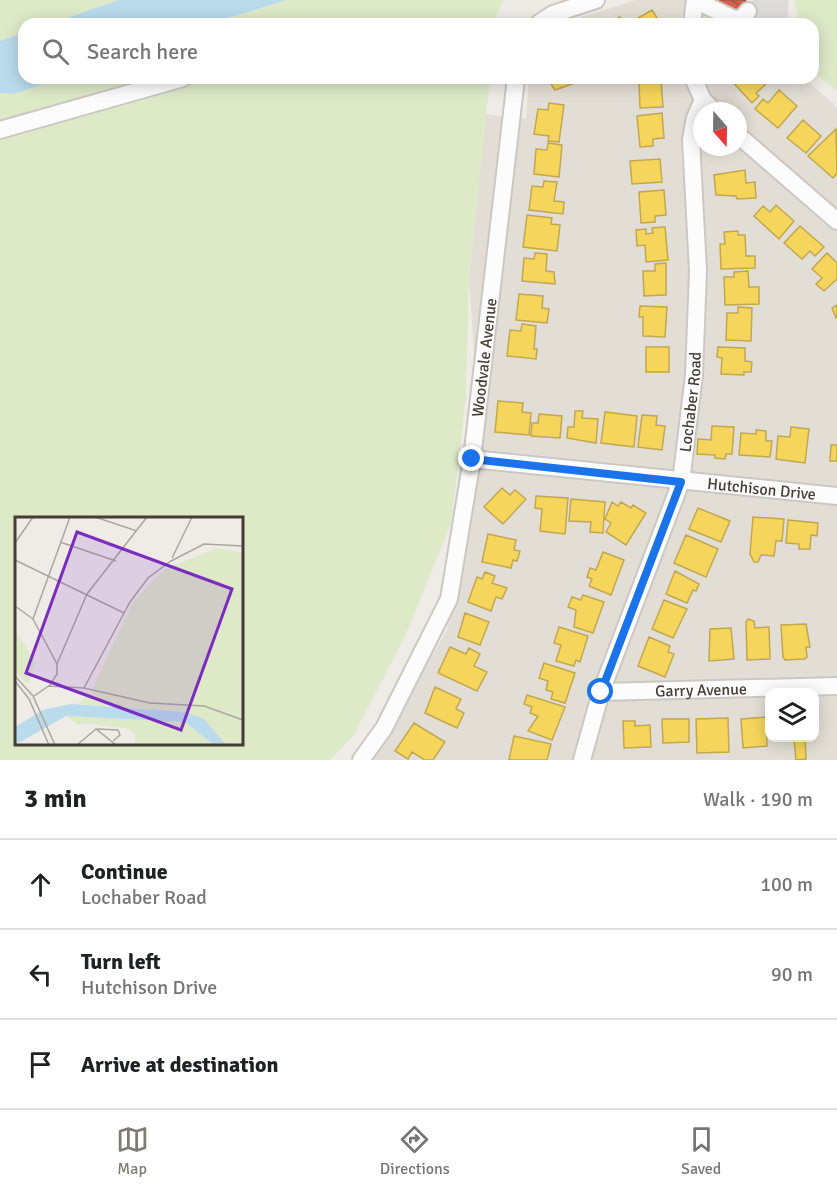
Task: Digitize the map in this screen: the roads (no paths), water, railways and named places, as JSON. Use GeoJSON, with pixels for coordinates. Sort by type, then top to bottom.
{"type":"FeatureCollection","features":[{"type":"Feature","properties":{"kind":"street"},"geometry":{"type":"LineString","coordinates":[[547,18],[596,0]]}},
{"type":"Feature","properties":{"kind":"street"},"geometry":{"type":"LineString","coordinates":[[693,18],[695,0],[732,18]]}},
{"type":"Feature","properties":{"kind":"street"},"geometry":{"type":"LineString","coordinates":[[742,18],[748,11]]}},
{"type":"Feature","properties":{"kind":"street"},"geometry":{"type":"LineString","coordinates":[[0,130],[162,84]]}},
{"type":"Feature","properties":{"kind":"street","name":"Woodvale Avenue"},"geometry":{"type":"LineString","coordinates":[[362,760],[384,728],[449,599],[472,459],[515,84]]}},
{"type":"Feature","properties":{"kind":"street"},"geometry":{"type":"LineString","coordinates":[[696,84],[706,102]]}},
{"type":"Feature","properties":{"kind":"street","name":"Lochaber Road"},"geometry":{"type":"LineString","coordinates":[[582,760],[601,692],[681,482],[694,375],[698,283],[691,140],[693,129]]}},
{"type":"Feature","properties":{"kind":"street"},"geometry":{"type":"LineString","coordinates":[[747,143],[837,220]]}},
{"type":"Feature","properties":{"kind":"street","name":"Hutchison Drive"},"geometry":{"type":"LineString","coordinates":[[472,459],[681,482],[837,496]]}},
{"type":"Feature","properties":{"kind":"street","name":"Garry Avenue"},"geometry":{"type":"LineString","coordinates":[[601,692],[837,686]]}},
{"type":"Feature","properties":{"kind":"water"},"geometry":{"type":"Polygon","coordinates":[[[119,0],[287,0],[228,18],[66,18],[119,0]]]}},
{"type":"Feature","properties":{"kind":"water"},"geometry":{"type":"Polygon","coordinates":[[[18,34],[18,84],[43,84],[14,94],[0,93],[0,41],[18,34]]]}}]}
